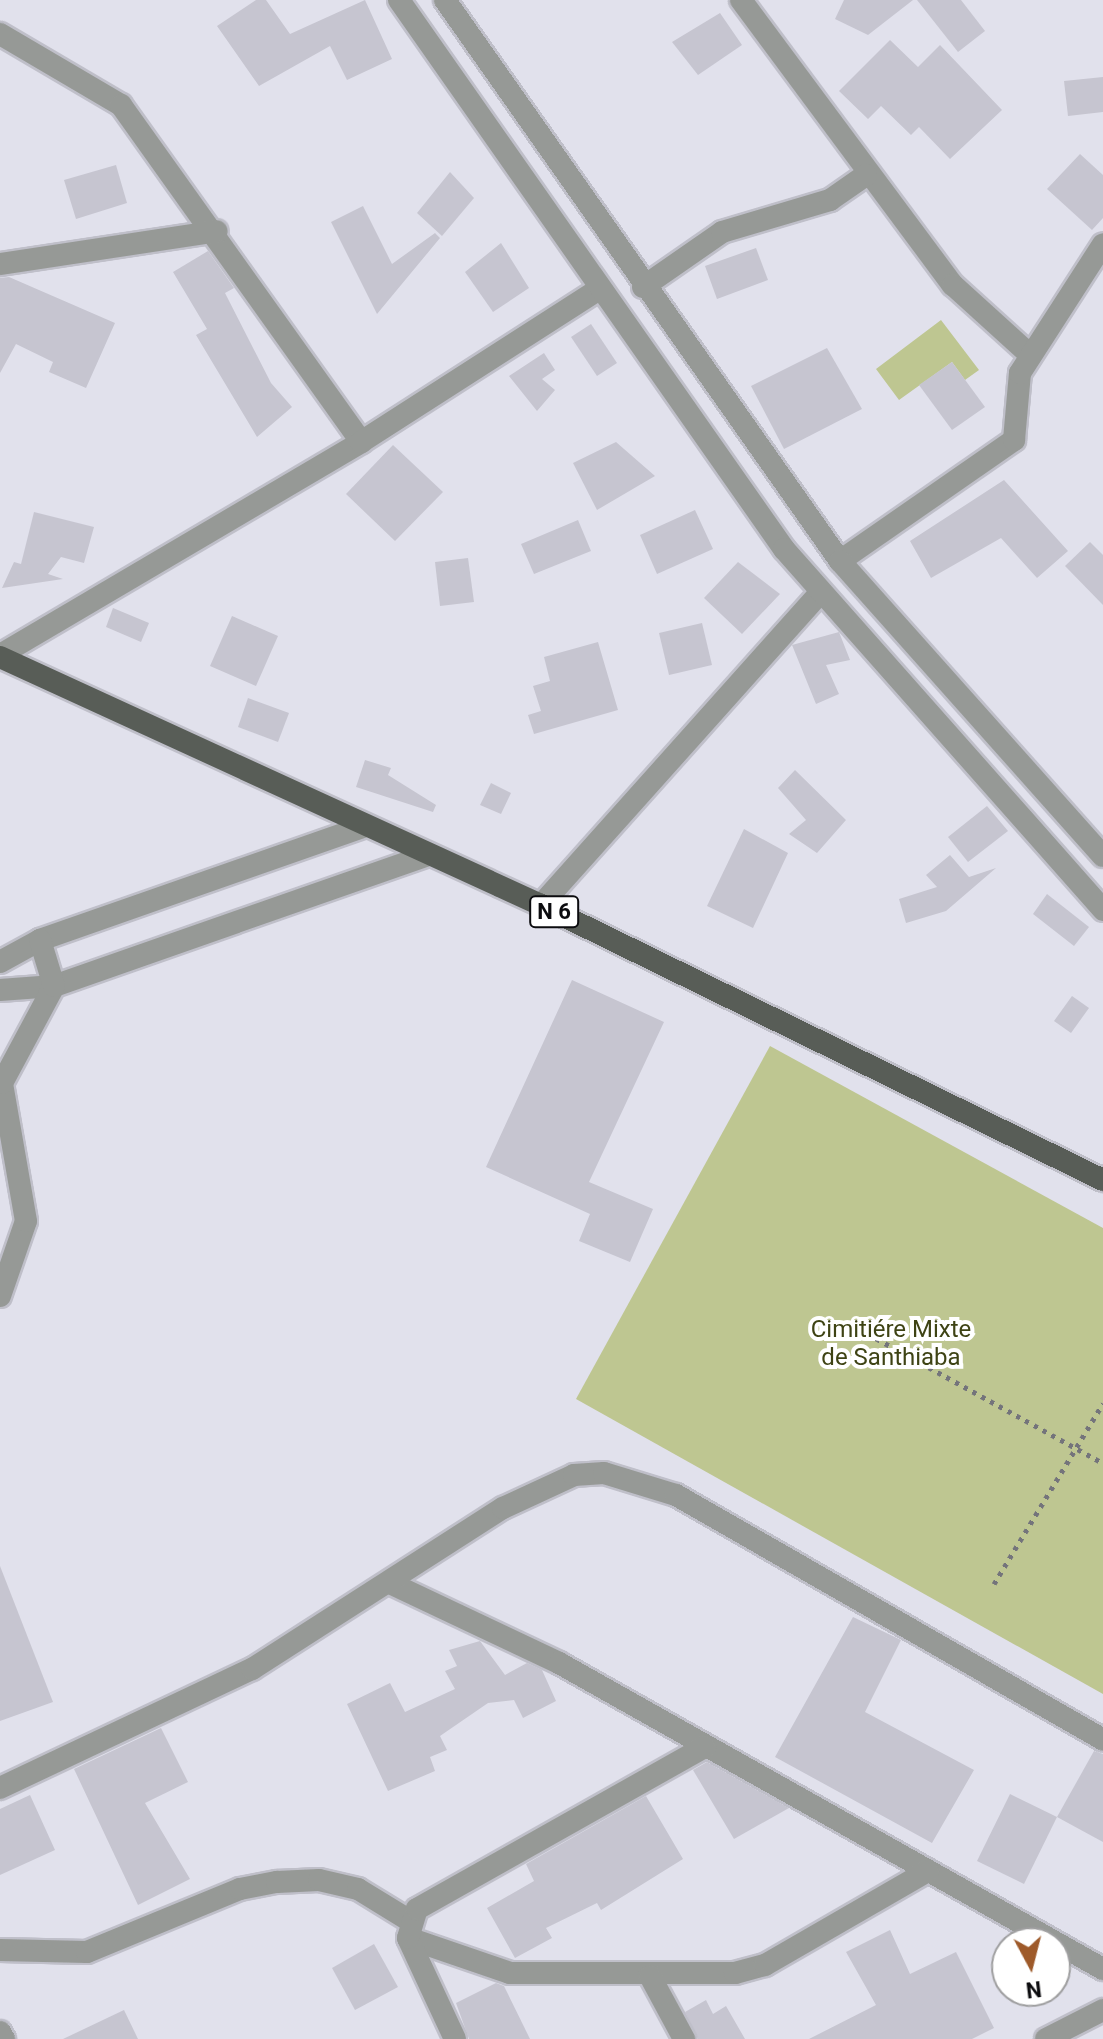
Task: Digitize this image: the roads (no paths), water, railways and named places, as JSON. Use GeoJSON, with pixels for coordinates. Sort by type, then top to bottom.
{"type":"FeatureCollection","features":[{"type":"Feature","properties":{"kind":"main road","name":"N 6"},"geometry":{"type":"LineString","coordinates":[[0,656],[541,905],[1103,1180]]}},
{"type":"Feature","properties":{"kind":"street"},"geometry":{"type":"LineString","coordinates":[[399,0],[599,289],[819,594],[1103,910]]}},
{"type":"Feature","properties":{"kind":"street"},"geometry":{"type":"LineString","coordinates":[[445,0],[643,287],[840,561],[1103,856]]}},
{"type":"Feature","properties":{"kind":"street"},"geometry":{"type":"LineString","coordinates":[[741,0],[866,175],[953,285],[1029,354]]}},
{"type":"Feature","properties":{"kind":"street"},"geometry":{"type":"LineString","coordinates":[[0,34],[121,105],[217,231],[361,442]]}},
{"type":"Feature","properties":{"kind":"street"},"geometry":{"type":"LineString","coordinates":[[643,287],[722,232],[830,200],[866,175]]}},
{"type":"Feature","properties":{"kind":"street"},"geometry":{"type":"LineString","coordinates":[[0,264],[217,231]]}},
{"type":"Feature","properties":{"kind":"street"},"geometry":{"type":"LineString","coordinates":[[840,561],[1011,443],[1017,386],[1029,354],[1103,244]]}},
{"type":"Feature","properties":{"kind":"street"},"geometry":{"type":"LineString","coordinates":[[0,656],[361,442],[599,289]]}},
{"type":"Feature","properties":{"kind":"street"},"geometry":{"type":"LineString","coordinates":[[541,905],[819,594]]}},
{"type":"Feature","properties":{"kind":"street"},"geometry":{"type":"LineString","coordinates":[[0,962],[40,940],[365,826]]}},
{"type":"Feature","properties":{"kind":"street"},"geometry":{"type":"LineString","coordinates":[[0,990],[54,986],[429,855]]}},
{"type":"Feature","properties":{"kind":"street"},"geometry":{"type":"LineString","coordinates":[[0,1296],[26,1221],[2,1083],[54,986],[40,940]]}},
{"type":"Feature","properties":{"kind":"street"},"geometry":{"type":"LineString","coordinates":[[0,1788],[252,1669],[392,1584],[503,1508],[574,1475],[637,1478],[1103,1740]]}},
{"type":"Feature","properties":{"kind":"street"},"geometry":{"type":"LineString","coordinates":[[392,1584],[559,1663],[1103,1969]]}},
{"type":"Feature","properties":{"kind":"street"},"geometry":{"type":"LineString","coordinates":[[409,1929],[429,1897],[705,1747]]}},
{"type":"Feature","properties":{"kind":"street"},"geometry":{"type":"LineString","coordinates":[[0,1950],[87,1952],[277,1882],[319,1880],[358,1889],[409,1929],[491,1970],[650,1976],[765,1965],[928,1871]]}},
{"type":"Feature","properties":{"kind":"street"},"geometry":{"type":"LineString","coordinates":[[409,1929],[455,2039]]}},
{"type":"Feature","properties":{"kind":"street"},"geometry":{"type":"LineString","coordinates":[[650,1976],[684,2039]]}},
{"type":"Feature","properties":{"kind":"street"},"geometry":{"type":"LineString","coordinates":[[1046,2039],[1103,2010]]}},
{"type":"Feature","properties":{"kind":"street"},"geometry":{"type":"LineString","coordinates":[[0,2032],[4,2039]]}},
{"type":"Feature","properties":{"kind":"park label","name":"Cimitiére Mixte de Santhiaba"},"geometry":{"type":"Point","coordinates":[891,1344]}}]}
